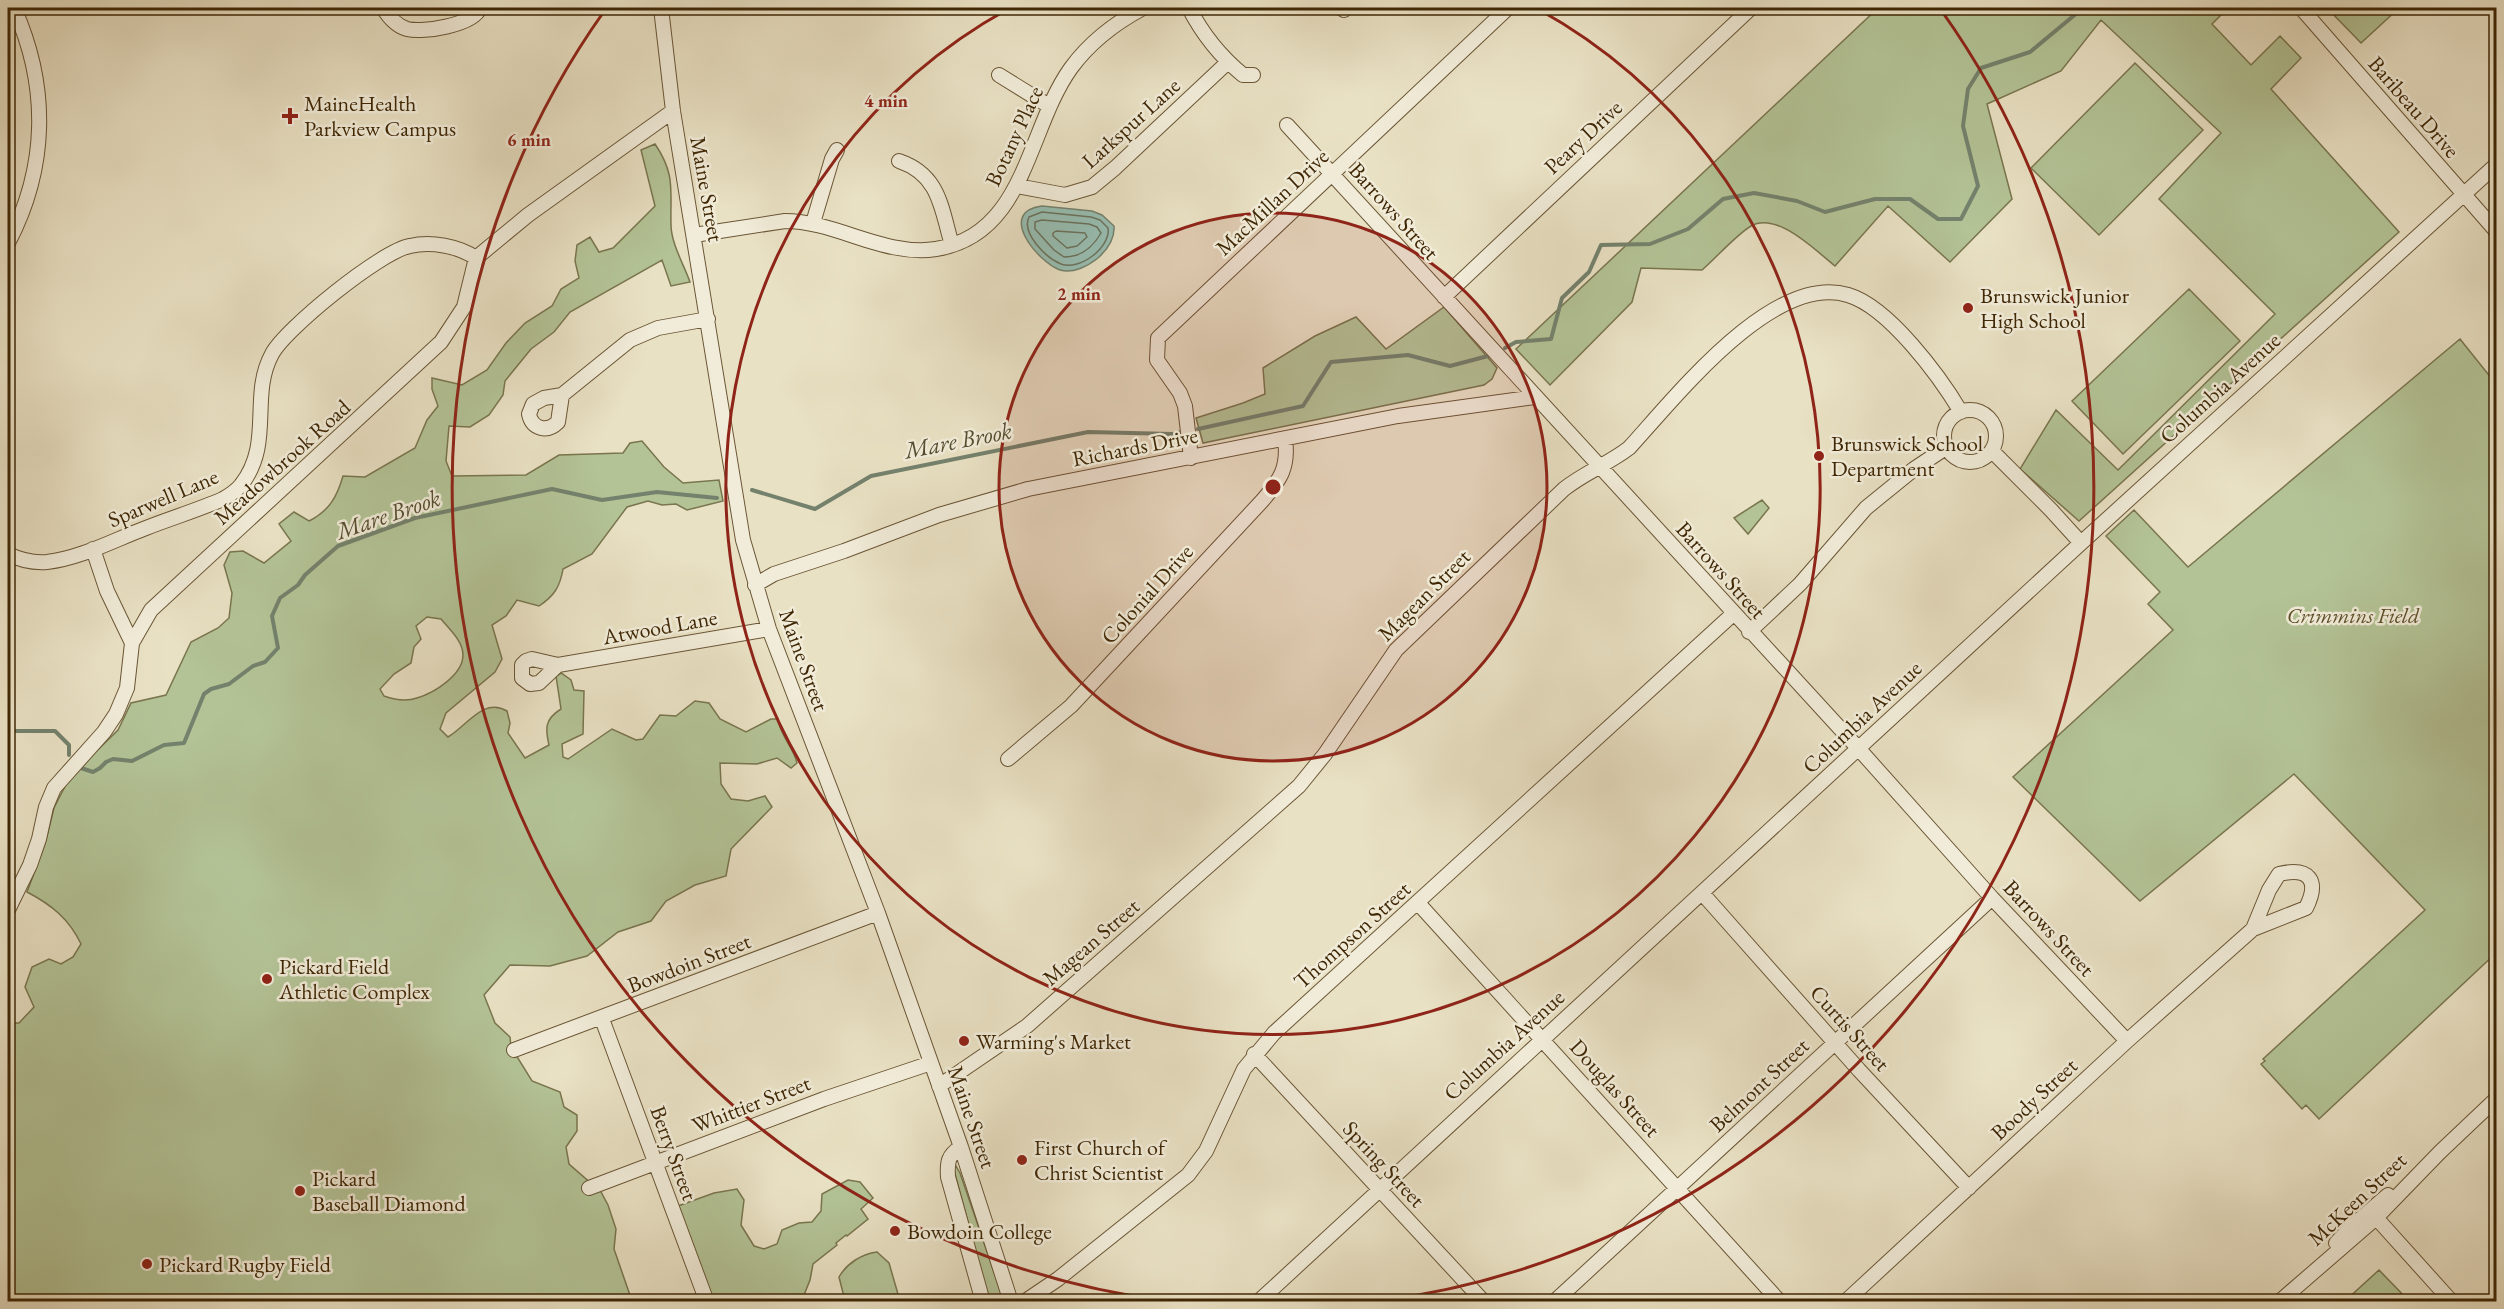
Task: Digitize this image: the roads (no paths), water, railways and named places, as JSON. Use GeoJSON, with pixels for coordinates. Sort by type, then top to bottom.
{"type":"FeatureCollection","features":[{"type":"Feature","properties":{"kind":"street"},"geometry":{"type":"LineString","coordinates":[[8,243],[30,190],[39,145],[40,120],[29,47],[14,8]]}},
{"type":"Feature","properties":{"kind":"street"},"geometry":{"type":"LineString","coordinates":[[383,8],[394,23],[406,29],[418,30],[449,26],[469,19],[478,13],[480,8]]}},
{"type":"Feature","properties":{"kind":"street","name":"Maine Street"},"geometry":{"type":"LineString","coordinates":[[661,8],[673,111],[743,540],[755,585],[769,629],[878,913],[961,1147],[1011,1302]]}},
{"type":"Feature","properties":{"kind":"street","name":"Botany Place"},"geometry":{"type":"LineString","coordinates":[[694,235],[785,221],[813,223],[868,240],[913,250],[936,249],[952,245],[975,234],[1003,208],[1017,186],[1049,106],[1070,69],[1106,31],[1143,8]]}},
{"type":"Feature","properties":{"kind":"street"},"geometry":{"type":"LineString","coordinates":[[1189,8],[1209,40],[1228,62],[1243,75],[1253,75]]}},
{"type":"Feature","properties":{"kind":"street","name":"MacMillan Drive"},"geometry":{"type":"LineString","coordinates":[[1191,458],[1185,406],[1180,393],[1156,360],[1158,338],[1508,8]]}},
{"type":"Feature","properties":{"kind":"street","name":"Peary Drive"},"geometry":{"type":"LineString","coordinates":[[1444,297],[1750,8]]}},
{"type":"Feature","properties":{"kind":"street","name":"Baribeau Drive"},"geometry":{"type":"LineString","coordinates":[[2301,8],[2496,231]]}},
{"type":"Feature","properties":{"kind":"street","name":"Larkspur Lane"},"geometry":{"type":"LineString","coordinates":[[1017,186],[1065,195],[1092,187],[1228,62]]}},
{"type":"Feature","properties":{"kind":"street"},"geometry":{"type":"LineString","coordinates":[[999,75],[1049,106]]}},
{"type":"Feature","properties":{"kind":"street"},"geometry":{"type":"LineString","coordinates":[[476,258],[528,215],[673,111]]}},
{"type":"Feature","properties":{"kind":"street","name":"Barrows Street"},"geometry":{"type":"LineString","coordinates":[[1287,125],[1749,632],[1858,748],[1992,898],[2127,1041]]}},
{"type":"Feature","properties":{"kind":"street"},"geometry":{"type":"LineString","coordinates":[[813,223],[832,159],[837,150]]}},
{"type":"Feature","properties":{"kind":"street"},"geometry":{"type":"LineString","coordinates":[[899,161],[918,169],[932,184],[952,245]]}},
{"type":"Feature","properties":{"kind":"street","name":"Columbia Avenue"},"geometry":{"type":"LineString","coordinates":[[1258,1302],[2081,543],[2496,165]]}},
{"type":"Feature","properties":{"kind":"street","name":"Sparwell Lane"},"geometry":{"type":"LineString","coordinates":[[8,554],[24,560],[47,562],[93,549],[222,499],[239,487],[252,469],[259,448],[264,375],[271,355],[283,339],[336,294],[384,258],[410,246],[464,250],[476,258]]}},
{"type":"Feature","properties":{"kind":"street","name":"Meadowbrook Road"},"geometry":{"type":"LineString","coordinates":[[8,910],[30,865],[46,807],[54,788],[104,732],[116,714],[127,688],[132,642],[151,610],[441,342],[464,307],[476,258]]}},
{"type":"Feature","properties":{"kind":"street","name":"Magean Street"},"geometry":{"type":"LineString","coordinates":[[939,1086],[1027,1026],[1299,786],[1325,754],[1371,684],[1410,635],[1564,489],[1629,448],[1718,354],[1755,322],[1789,300],[1818,292],[1851,295],[1872,307],[1927,363],[1961,412]]}},
{"type":"Feature","properties":{"kind":"street"},"geometry":{"type":"LineString","coordinates":[[562,395],[618,348],[635,337],[658,328],[708,320]]}},
{"type":"Feature","properties":{"kind":"street","name":"Richards Drive"},"geometry":{"type":"LineString","coordinates":[[755,585],[774,574],[844,551],[939,515],[997,497],[1457,406],[1535,397]]}},
{"type":"Feature","properties":{"kind":"street"},"geometry":{"type":"LineString","coordinates":[[1961,412],[1980,412],[1990,420],[1996,433],[1992,451],[1983,459],[1967,462],[1954,456],[1947,447],[1944,437],[1947,425],[1955,415],[1961,412]]}},
{"type":"Feature","properties":{"kind":"street","name":"Colonial Drive"},"geometry":{"type":"LineString","coordinates":[[1008,759],[1071,706],[1275,486],[1285,468],[1285,439]]}},
{"type":"Feature","properties":{"kind":"street"},"geometry":{"type":"LineString","coordinates":[[1749,632],[1800,584],[1867,507],[1914,469],[1947,447]]}},
{"type":"Feature","properties":{"kind":"street"},"geometry":{"type":"LineString","coordinates":[[1992,451],[2052,510],[2081,543]]}},
{"type":"Feature","properties":{"kind":"street"},"geometry":{"type":"LineString","coordinates":[[93,549],[107,591],[132,642]]}},
{"type":"Feature","properties":{"kind":"street","name":"Thompson Street"},"geometry":{"type":"LineString","coordinates":[[1024,1302],[1058,1279],[1188,1175],[1206,1151],[1237,1082],[1254,1054],[1274,1033],[1733,614]]}},
{"type":"Feature","properties":{"kind":"street","name":"Atwood Lane"},"geometry":{"type":"LineString","coordinates":[[558,666],[769,629]]}},
{"type":"Feature","properties":{"kind":"street","name":"Boody Street"},"geometry":{"type":"LineString","coordinates":[[1845,1302],[2127,1041],[2253,929],[2306,908],[2313,895],[2313,885],[2307,876],[2294,871],[2279,874],[2269,890],[2253,929]]}},
{"type":"Feature","properties":{"kind":"street","name":"Curtis Street"},"geometry":{"type":"LineString","coordinates":[[1702,893],[1835,1043],[1969,1188]]}},
{"type":"Feature","properties":{"kind":"street","name":"Belmont Street"},"geometry":{"type":"LineString","coordinates":[[1554,1302],[1992,898]]}},
{"type":"Feature","properties":{"kind":"street","name":"Douglas Street"},"geometry":{"type":"LineString","coordinates":[[1418,903],[1780,1302]]}},
{"type":"Feature","properties":{"kind":"street","name":"Bowdoin Street"},"geometry":{"type":"LineString","coordinates":[[514,1050],[878,913]]}},
{"type":"Feature","properties":{"kind":"street","name":"Berry Street"},"geometry":{"type":"LineString","coordinates":[[602,1018],[707,1302]]}},
{"type":"Feature","properties":{"kind":"street","name":"Spring Street"},"geometry":{"type":"LineString","coordinates":[[1254,1054],[1484,1302]]}},
{"type":"Feature","properties":{"kind":"street","name":"Whittier Street"},"geometry":{"type":"LineString","coordinates":[[589,1188],[824,1099],[931,1063]]}},
{"type":"Feature","properties":{"kind":"street","name":"McKeen Street"},"geometry":{"type":"LineString","coordinates":[[2279,1302],[2496,1099]]}},
{"type":"Feature","properties":{"kind":"street"},"geometry":{"type":"LineString","coordinates":[[961,1147],[951,1154],[947,1164],[948,1177],[983,1302]]}},
{"type":"Feature","properties":{"kind":"street"},"geometry":{"type":"LineString","coordinates":[[2373,1214],[2452,1302]]}},
{"type":"Feature","properties":{"kind":"water"},"geometry":{"type":"Polygon","coordinates":[[[1042,206],[1092,211],[1102,215],[1114,226],[1113,235],[1105,251],[1090,264],[1070,271],[1060,270],[1051,265],[1033,248],[1022,227],[1022,217],[1029,210],[1042,206]]]}},
{"type":"Feature","properties":{"kind":"waterway","name":"Mare Brook"},"geometry":{"type":"LineString","coordinates":[[1505,348],[1516,342],[1551,339],[1562,298],[1589,272],[1601,245],[1650,244],[1688,229],[1723,199],[1754,193],[1797,201],[1825,212],[1875,199],[1910,199],[1938,219],[1961,219],[1978,186],[1963,126],[1968,89],[1981,68],[2030,52],[2083,8]]}},
{"type":"Feature","properties":{"kind":"waterway","name":"Mare Brook"},"geometry":{"type":"LineString","coordinates":[[1198,429],[1303,406],[1331,362],[1408,355],[1450,366],[1488,356]]}},
{"type":"Feature","properties":{"kind":"waterway","name":"Mare Brook"},"geometry":{"type":"LineString","coordinates":[[752,490],[815,509],[871,476],[1088,432],[1173,434],[1182,432]]}},
{"type":"Feature","properties":{"kind":"waterway","name":"Mare Brook"},"geometry":{"type":"LineString","coordinates":[[81,768],[93,772],[113,759],[132,761],[164,745],[184,743],[204,694],[211,689],[229,684],[253,666],[265,662],[278,648],[272,616],[280,598],[298,585],[305,575],[338,546],[415,518],[552,489],[602,500],[657,492],[717,498]]}},
{"type":"Feature","properties":{"kind":"waterway","name":"Mare Brook"},"geometry":{"type":"LineString","coordinates":[[8,731],[55,731],[69,745],[69,755]]}},
{"type":"Feature","properties":{"kind":"place","name":"MaineHealth Parkview Campus"},"geometry":{"type":"Point","coordinates":[290,116]}},
{"type":"Feature","properties":{"kind":"place","name":"Brunswick Junior High School"},"geometry":{"type":"Point","coordinates":[1968,308]}},
{"type":"Feature","properties":{"kind":"place","name":"Brunswick School Department"},"geometry":{"type":"Point","coordinates":[1819,456]}},
{"type":"Feature","properties":{"kind":"place","name":"Pickard Field Athletic Complex"},"geometry":{"type":"Point","coordinates":[267,979]}},
{"type":"Feature","properties":{"kind":"place","name":"Warming's Market"},"geometry":{"type":"Point","coordinates":[964,1041]}},
{"type":"Feature","properties":{"kind":"place","name":"First Church of Christ Scientist"},"geometry":{"type":"Point","coordinates":[1022,1160]}},
{"type":"Feature","properties":{"kind":"place","name":"Pickard Baseball Diamond"},"geometry":{"type":"Point","coordinates":[300,1191]}},
{"type":"Feature","properties":{"kind":"place","name":"Bowdoin College"},"geometry":{"type":"Point","coordinates":[895,1231]}},
{"type":"Feature","properties":{"kind":"place","name":"Pickard Rugby Field"},"geometry":{"type":"Point","coordinates":[147,1264]}},
{"type":"Feature","properties":{"kind":"park label","name":"Crimmins Field"},"geometry":{"type":"Point","coordinates":[2353,615]}}]}
